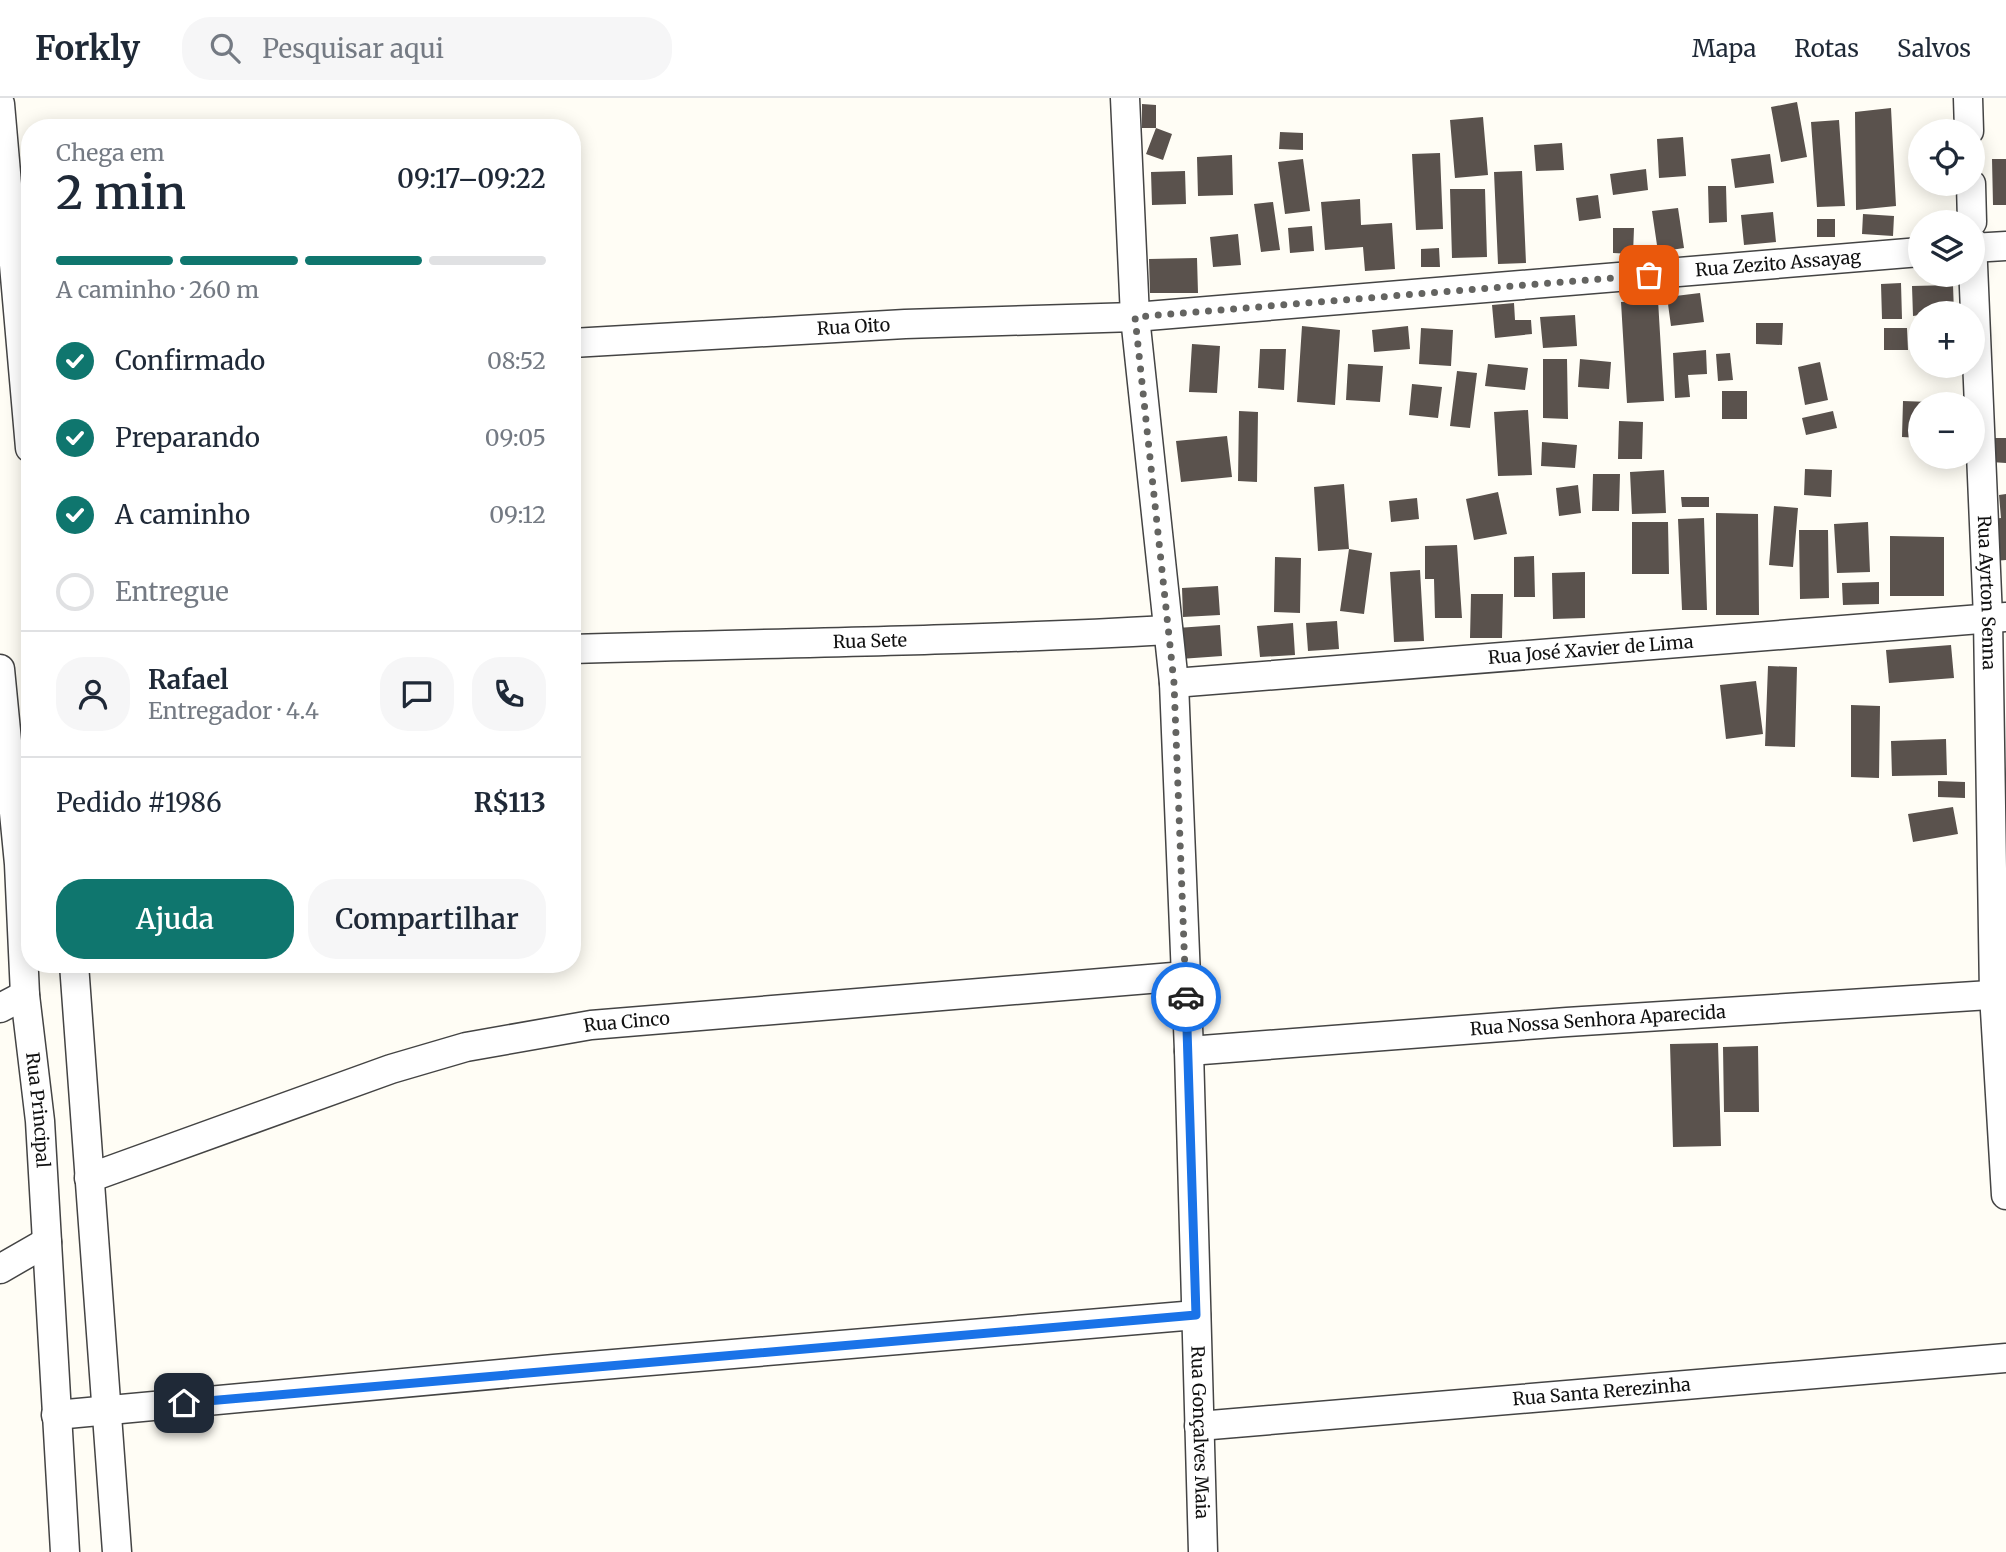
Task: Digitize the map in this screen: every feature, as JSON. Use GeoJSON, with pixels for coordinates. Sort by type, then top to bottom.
{"type":"FeatureCollection","features":[{"type":"Feature","properties":{"kind":"street","name":"Rua Gonçalves Maia"},"geometry":{"type":"LineString","coordinates":[[1125,98],[1135,317],[1174,683],[1189,1051],[1203,1552]]}},
{"type":"Feature","properties":{"kind":"street"},"geometry":{"type":"LineString","coordinates":[[1968,98],[1969,119]]}},
{"type":"Feature","properties":{"kind":"street"},"geometry":{"type":"LineString","coordinates":[[0,104],[18,389]]}},
{"type":"Feature","properties":{"kind":"street"},"geometry":{"type":"LineString","coordinates":[[1985,247],[2006,246]]}},
{"type":"Feature","properties":{"kind":"street","name":"Rua Zezito Assayag"},"geometry":{"type":"LineString","coordinates":[[1135,317],[1908,254]]}},
{"type":"Feature","properties":{"kind":"street","name":"Rua Ayrton Senna"},"geometry":{"type":"LineString","coordinates":[[1975,287],[1997,618],[2000,994],[2006,1195]]}},
{"type":"Feature","properties":{"kind":"street","name":"Rua Oito"},"geometry":{"type":"LineString","coordinates":[[581,342],[905,324],[1135,317]]}},
{"type":"Feature","properties":{"kind":"street","name":"Rua José Xavier de Lima"},"geometry":{"type":"LineString","coordinates":[[1174,683],[1997,618]]}},
{"type":"Feature","properties":{"kind":"street","name":"Rua Sete"},"geometry":{"type":"LineString","coordinates":[[581,649],[956,639],[1168,629]]}},
{"type":"Feature","properties":{"kind":"street","name":"Rua Principal"},"geometry":{"type":"LineString","coordinates":[[0,669],[12,708],[21,908]]}},
{"type":"Feature","properties":{"kind":"street","name":"Rua Principal"},"geometry":{"type":"LineString","coordinates":[[24,973],[40,1121],[65,1552]]}},
{"type":"Feature","properties":{"kind":"street"},"geometry":{"type":"LineString","coordinates":[[75,973],[117,1552]]}},
{"type":"Feature","properties":{"kind":"street","name":"Rua Cinco"},"geometry":{"type":"LineString","coordinates":[[89,1178],[391,1069],[466,1047],[510,1038],[591,1025],[1185,976]]}},
{"type":"Feature","properties":{"kind":"street","name":"Rua Nossa Senhora Aparecida"},"geometry":{"type":"LineString","coordinates":[[1189,1051],[1567,1022],[2000,994]]}},
{"type":"Feature","properties":{"kind":"street"},"geometry":{"type":"LineString","coordinates":[[0,1008],[25,995]]}},
{"type":"Feature","properties":{"kind":"street"},"geometry":{"type":"LineString","coordinates":[[0,1269],[47,1242]]}},
{"type":"Feature","properties":{"kind":"street"},"geometry":{"type":"LineString","coordinates":[[57,1415],[1196,1315]]}},
{"type":"Feature","properties":{"kind":"street","name":"Rua Santa Rerezinha"},"geometry":{"type":"LineString","coordinates":[[1199,1426],[2006,1358]]}},
{"type":"Feature","properties":{"kind":"building"},"geometry":{"type":"Polygon","coordinates":[[[1797,102],[1807,157],[1781,162],[1771,107],[1797,102]]]}},
{"type":"Feature","properties":{"kind":"building"},"geometry":{"type":"Polygon","coordinates":[[[1142,104],[1156,105],[1156,128],[1142,128],[1142,104]]]}},
{"type":"Feature","properties":{"kind":"building"},"geometry":{"type":"Polygon","coordinates":[[[1891,108],[1896,206],[1856,210],[1855,112],[1891,108]]]}},
{"type":"Feature","properties":{"kind":"building"},"geometry":{"type":"Polygon","coordinates":[[[1483,117],[1488,175],[1455,178],[1450,120],[1483,117]]]}},
{"type":"Feature","properties":{"kind":"building"},"geometry":{"type":"Polygon","coordinates":[[[1839,120],[1845,206],[1817,207],[1811,122],[1839,120]]]}},
{"type":"Feature","properties":{"kind":"building"},"geometry":{"type":"Polygon","coordinates":[[[1156,128],[1172,134],[1163,160],[1146,154],[1156,128]]]}},
{"type":"Feature","properties":{"kind":"building"},"geometry":{"type":"Polygon","coordinates":[[[1280,132],[1303,133],[1303,150],[1279,149],[1280,132]]]}},
{"type":"Feature","properties":{"kind":"building"},"geometry":{"type":"Polygon","coordinates":[[[1683,137],[1686,176],[1659,178],[1657,139],[1683,137]]]}},
{"type":"Feature","properties":{"kind":"building"},"geometry":{"type":"Polygon","coordinates":[[[1562,143],[1564,170],[1536,171],[1534,145],[1562,143]]]}},
{"type":"Feature","properties":{"kind":"building"},"geometry":{"type":"Polygon","coordinates":[[[1440,153],[1443,229],[1416,230],[1412,154],[1440,153]]]}},
{"type":"Feature","properties":{"kind":"building"},"geometry":{"type":"Polygon","coordinates":[[[1770,154],[1774,183],[1735,188],[1731,159],[1770,154]]]}},
{"type":"Feature","properties":{"kind":"building"},"geometry":{"type":"Polygon","coordinates":[[[1232,155],[1233,195],[1198,196],[1197,157],[1232,155]]]}},
{"type":"Feature","properties":{"kind":"building"},"geometry":{"type":"Polygon","coordinates":[[[1303,159],[1310,211],[1285,214],[1278,162],[1303,159]]]}},
{"type":"Feature","properties":{"kind":"building"},"geometry":{"type":"Polygon","coordinates":[[[1992,159],[2006,159],[2006,205],[1993,205],[1992,159]]]}},
{"type":"Feature","properties":{"kind":"building"},"geometry":{"type":"Polygon","coordinates":[[[1646,169],[1648,190],[1613,195],[1610,174],[1646,169]]]}},
{"type":"Feature","properties":{"kind":"building"},"geometry":{"type":"Polygon","coordinates":[[[1185,171],[1186,204],[1152,205],[1151,172],[1185,171]]]}},
{"type":"Feature","properties":{"kind":"building"},"geometry":{"type":"Polygon","coordinates":[[[1522,171],[1526,263],[1498,264],[1494,172],[1522,171]]]}},
{"type":"Feature","properties":{"kind":"building"},"geometry":{"type":"Polygon","coordinates":[[[1708,186],[1726,186],[1727,222],[1709,223],[1708,186]]]}},
{"type":"Feature","properties":{"kind":"building"},"geometry":{"type":"Polygon","coordinates":[[[1450,189],[1485,189],[1487,257],[1452,258],[1450,189]]]}},
{"type":"Feature","properties":{"kind":"building"},"geometry":{"type":"Polygon","coordinates":[[[1598,195],[1601,218],[1579,221],[1576,198],[1598,195]]]}},
{"type":"Feature","properties":{"kind":"building"},"geometry":{"type":"Polygon","coordinates":[[[1360,199],[1361,225],[1392,223],[1395,269],[1365,271],[1363,247],[1325,250],[1321,202],[1360,199]]]}},
{"type":"Feature","properties":{"kind":"building"},"geometry":{"type":"Polygon","coordinates":[[[1273,202],[1280,250],[1261,252],[1254,204],[1273,202]]]}},
{"type":"Feature","properties":{"kind":"building"},"geometry":{"type":"Polygon","coordinates":[[[1678,208],[1684,248],[1658,252],[1652,211],[1678,208]]]}},
{"type":"Feature","properties":{"kind":"building"},"geometry":{"type":"Polygon","coordinates":[[[1773,212],[1776,242],[1744,245],[1741,215],[1773,212]]]}},
{"type":"Feature","properties":{"kind":"building"},"geometry":{"type":"Polygon","coordinates":[[[1863,214],[1894,216],[1893,236],[1862,234],[1863,214]]]}},
{"type":"Feature","properties":{"kind":"building"},"geometry":{"type":"Polygon","coordinates":[[[1817,219],[1835,219],[1835,237],[1817,237],[1817,219]]]}},
{"type":"Feature","properties":{"kind":"building"},"geometry":{"type":"Polygon","coordinates":[[[1312,226],[1314,251],[1290,253],[1288,228],[1312,226]]]}},
{"type":"Feature","properties":{"kind":"building"},"geometry":{"type":"Polygon","coordinates":[[[1613,228],[1634,228],[1633,254],[1613,253],[1613,228]]]}},
{"type":"Feature","properties":{"kind":"building"},"geometry":{"type":"Polygon","coordinates":[[[1238,234],[1241,265],[1213,267],[1210,237],[1238,234]]]}},
{"type":"Feature","properties":{"kind":"building"},"geometry":{"type":"Polygon","coordinates":[[[1439,248],[1440,267],[1421,267],[1421,249],[1439,248]]]}},
{"type":"Feature","properties":{"kind":"building"},"geometry":{"type":"Polygon","coordinates":[[[1197,258],[1198,293],[1150,293],[1149,259],[1197,258]]]}},
{"type":"Feature","properties":{"kind":"building"},"geometry":{"type":"Polygon","coordinates":[[[1901,283],[1902,319],[1882,319],[1881,284],[1901,283]]]}},
{"type":"Feature","properties":{"kind":"building"},"geometry":{"type":"Polygon","coordinates":[[[1912,287],[1953,287],[1954,301],[1912,301],[1912,287]]]}},
{"type":"Feature","properties":{"kind":"building"},"geometry":{"type":"Polygon","coordinates":[[[1700,293],[1704,322],[1671,326],[1667,297],[1700,293]]]}},
{"type":"Feature","properties":{"kind":"building"},"geometry":{"type":"Polygon","coordinates":[[[1658,300],[1664,401],[1627,403],[1621,302],[1658,300]]]}},
{"type":"Feature","properties":{"kind":"building"},"geometry":{"type":"Polygon","coordinates":[[[1514,303],[1515,320],[1531,320],[1532,334],[1495,338],[1492,305],[1514,303]]]}},
{"type":"Feature","properties":{"kind":"building"},"geometry":{"type":"Polygon","coordinates":[[[1575,315],[1577,346],[1543,348],[1540,317],[1575,315]]]}},
{"type":"Feature","properties":{"kind":"building"},"geometry":{"type":"Polygon","coordinates":[[[1756,323],[1783,323],[1782,345],[1756,344],[1756,323]]]}},
{"type":"Feature","properties":{"kind":"building"},"geometry":{"type":"Polygon","coordinates":[[[1302,326],[1340,330],[1335,405],[1297,402],[1302,326]]]}},
{"type":"Feature","properties":{"kind":"building"},"geometry":{"type":"Polygon","coordinates":[[[1408,326],[1410,349],[1374,352],[1372,330],[1408,326]]]}},
{"type":"Feature","properties":{"kind":"building"},"geometry":{"type":"Polygon","coordinates":[[[1421,328],[1453,330],[1451,366],[1419,364],[1421,328]]]}},
{"type":"Feature","properties":{"kind":"building"},"geometry":{"type":"Polygon","coordinates":[[[1884,328],[1907,328],[1908,350],[1884,350],[1884,328]]]}},
{"type":"Feature","properties":{"kind":"building"},"geometry":{"type":"Polygon","coordinates":[[[1192,344],[1220,346],[1217,393],[1189,392],[1192,344]]]}},
{"type":"Feature","properties":{"kind":"building"},"geometry":{"type":"Polygon","coordinates":[[[1260,349],[1286,349],[1284,390],[1258,388],[1260,349]]]}},
{"type":"Feature","properties":{"kind":"building"},"geometry":{"type":"Polygon","coordinates":[[[1706,350],[1707,374],[1688,375],[1690,397],[1675,398],[1673,353],[1706,350]]]}},
{"type":"Feature","properties":{"kind":"building"},"geometry":{"type":"Polygon","coordinates":[[[1730,353],[1733,380],[1718,381],[1716,354],[1730,353]]]}},
{"type":"Feature","properties":{"kind":"building"},"geometry":{"type":"Polygon","coordinates":[[[1543,359],[1567,359],[1568,419],[1543,418],[1543,359]]]}},
{"type":"Feature","properties":{"kind":"building"},"geometry":{"type":"Polygon","coordinates":[[[1580,359],[1611,362],[1609,389],[1578,387],[1580,359]]]}},
{"type":"Feature","properties":{"kind":"building"},"geometry":{"type":"Polygon","coordinates":[[[1820,362],[1828,400],[1805,405],[1798,367],[1820,362]]]}},
{"type":"Feature","properties":{"kind":"building"},"geometry":{"type":"Polygon","coordinates":[[[1348,364],[1383,366],[1380,402],[1346,400],[1348,364]]]}},
{"type":"Feature","properties":{"kind":"building"},"geometry":{"type":"Polygon","coordinates":[[[1488,364],[1528,368],[1525,390],[1485,386],[1488,364]]]}},
{"type":"Feature","properties":{"kind":"building"},"geometry":{"type":"Polygon","coordinates":[[[1457,371],[1477,373],[1470,428],[1450,426],[1457,371]]]}},
{"type":"Feature","properties":{"kind":"building"},"geometry":{"type":"Polygon","coordinates":[[[1412,384],[1442,387],[1438,418],[1409,415],[1412,384]]]}},
{"type":"Feature","properties":{"kind":"building"},"geometry":{"type":"Polygon","coordinates":[[[1722,391],[1747,391],[1747,419],[1722,419],[1722,391]]]}},
{"type":"Feature","properties":{"kind":"building"},"geometry":{"type":"Polygon","coordinates":[[[1903,401],[1908,401],[1908,437],[1902,437],[1903,401]]]}},
{"type":"Feature","properties":{"kind":"building"},"geometry":{"type":"Polygon","coordinates":[[[1528,410],[1532,475],[1498,476],[1494,412],[1528,410]]]}},
{"type":"Feature","properties":{"kind":"building"},"geometry":{"type":"Polygon","coordinates":[[[1239,411],[1258,412],[1257,482],[1238,481],[1239,411]]]}},
{"type":"Feature","properties":{"kind":"building"},"geometry":{"type":"Polygon","coordinates":[[[1833,411],[1837,428],[1806,435],[1802,418],[1833,411]]]}},
{"type":"Feature","properties":{"kind":"building"},"geometry":{"type":"Polygon","coordinates":[[[1619,421],[1643,422],[1642,459],[1618,459],[1619,421]]]}},
{"type":"Feature","properties":{"kind":"building"},"geometry":{"type":"Polygon","coordinates":[[[1227,436],[1232,477],[1181,482],[1176,441],[1227,436]]]}},
{"type":"Feature","properties":{"kind":"building"},"geometry":{"type":"Polygon","coordinates":[[[1992,438],[2006,438],[2006,463],[1991,462],[1992,438]]]}},
{"type":"Feature","properties":{"kind":"building"},"geometry":{"type":"Polygon","coordinates":[[[1542,442],[1577,445],[1575,468],[1541,466],[1542,442]]]}},
{"type":"Feature","properties":{"kind":"building"},"geometry":{"type":"Polygon","coordinates":[[[1805,469],[1832,470],[1831,497],[1804,495],[1805,469]]]}},
{"type":"Feature","properties":{"kind":"building"},"geometry":{"type":"Polygon","coordinates":[[[1664,470],[1666,513],[1632,514],[1630,472],[1664,470]]]}},
{"type":"Feature","properties":{"kind":"building"},"geometry":{"type":"Polygon","coordinates":[[[1593,474],[1620,474],[1619,511],[1592,511],[1593,474]]]}},
{"type":"Feature","properties":{"kind":"building"},"geometry":{"type":"Polygon","coordinates":[[[1344,484],[1349,549],[1318,551],[1314,487],[1344,484]]]}},
{"type":"Feature","properties":{"kind":"building"},"geometry":{"type":"Polygon","coordinates":[[[1578,485],[1581,513],[1559,516],[1556,488],[1578,485]]]}},
{"type":"Feature","properties":{"kind":"building"},"geometry":{"type":"Polygon","coordinates":[[[1498,492],[1507,534],[1474,540],[1466,499],[1498,492]]]}},
{"type":"Feature","properties":{"kind":"building"},"geometry":{"type":"Polygon","coordinates":[[[2006,494],[2006,560],[1994,561],[1991,519],[2001,518],[1999,495],[2006,494]]]}},
{"type":"Feature","properties":{"kind":"building"},"geometry":{"type":"Polygon","coordinates":[[[1681,497],[1709,497],[1709,507],[1682,507],[1681,497]]]}},
{"type":"Feature","properties":{"kind":"building"},"geometry":{"type":"Polygon","coordinates":[[[1417,498],[1419,519],[1391,522],[1389,501],[1417,498]]]}},
{"type":"Feature","properties":{"kind":"building"},"geometry":{"type":"Polygon","coordinates":[[[1774,506],[1798,508],[1793,567],[1769,565],[1774,506]]]}},
{"type":"Feature","properties":{"kind":"building"},"geometry":{"type":"Polygon","coordinates":[[[1716,513],[1758,514],[1759,615],[1716,615],[1716,513]]]}},
{"type":"Feature","properties":{"kind":"building"},"geometry":{"type":"Polygon","coordinates":[[[1704,518],[1707,610],[1682,610],[1678,519],[1704,518]]]}},
{"type":"Feature","properties":{"kind":"building"},"geometry":{"type":"Polygon","coordinates":[[[1632,522],[1668,522],[1669,574],[1632,574],[1632,522]]]}},
{"type":"Feature","properties":{"kind":"building"},"geometry":{"type":"Polygon","coordinates":[[[1868,522],[1870,572],[1837,573],[1834,524],[1868,522]]]}},
{"type":"Feature","properties":{"kind":"building"},"geometry":{"type":"Polygon","coordinates":[[[1799,530],[1828,530],[1829,598],[1800,599],[1799,530]]]}},
{"type":"Feature","properties":{"kind":"building"},"geometry":{"type":"Polygon","coordinates":[[[1890,536],[1944,537],[1944,596],[1890,596],[1890,536]]]}},
{"type":"Feature","properties":{"kind":"building"},"geometry":{"type":"Polygon","coordinates":[[[1457,545],[1462,618],[1435,618],[1434,579],[1425,579],[1425,546],[1457,545]]]}},
{"type":"Feature","properties":{"kind":"building"},"geometry":{"type":"Polygon","coordinates":[[[1349,549],[1372,553],[1364,614],[1340,611],[1349,549]]]}},
{"type":"Feature","properties":{"kind":"building"},"geometry":{"type":"Polygon","coordinates":[[[1534,556],[1535,597],[1514,597],[1514,557],[1534,556]]]}},
{"type":"Feature","properties":{"kind":"building"},"geometry":{"type":"Polygon","coordinates":[[[1275,557],[1301,558],[1300,613],[1274,612],[1275,557]]]}},
{"type":"Feature","properties":{"kind":"building"},"geometry":{"type":"Polygon","coordinates":[[[1420,570],[1424,641],[1394,642],[1390,572],[1420,570]]]}},
{"type":"Feature","properties":{"kind":"building"},"geometry":{"type":"Polygon","coordinates":[[[1585,572],[1585,618],[1553,619],[1552,573],[1585,572]]]}},
{"type":"Feature","properties":{"kind":"building"},"geometry":{"type":"Polygon","coordinates":[[[1879,582],[1879,604],[1843,605],[1842,583],[1879,582]]]}},
{"type":"Feature","properties":{"kind":"building"},"geometry":{"type":"Polygon","coordinates":[[[1218,586],[1220,615],[1183,617],[1182,588],[1218,586]]]}},
{"type":"Feature","properties":{"kind":"building"},"geometry":{"type":"Polygon","coordinates":[[[1471,594],[1503,594],[1502,638],[1470,638],[1471,594]]]}},
{"type":"Feature","properties":{"kind":"building"},"geometry":{"type":"Polygon","coordinates":[[[1337,621],[1339,649],[1308,651],[1306,623],[1337,621]]]}},
{"type":"Feature","properties":{"kind":"building"},"geometry":{"type":"Polygon","coordinates":[[[1293,623],[1295,655],[1260,657],[1257,626],[1293,623]]]}},
{"type":"Feature","properties":{"kind":"building"},"geometry":{"type":"Polygon","coordinates":[[[1220,625],[1222,656],[1180,659],[1177,628],[1220,625]]]}},
{"type":"Feature","properties":{"kind":"building"},"geometry":{"type":"Polygon","coordinates":[[[1951,645],[1954,678],[1889,683],[1886,650],[1951,645]]]}},
{"type":"Feature","properties":{"kind":"building"},"geometry":{"type":"Polygon","coordinates":[[[1768,666],[1797,667],[1795,747],[1765,746],[1768,666]]]}},
{"type":"Feature","properties":{"kind":"building"},"geometry":{"type":"Polygon","coordinates":[[[1756,681],[1763,734],[1726,739],[1720,685],[1756,681]]]}},
{"type":"Feature","properties":{"kind":"building"},"geometry":{"type":"Polygon","coordinates":[[[1851,705],[1880,706],[1879,778],[1851,777],[1851,705]]]}},
{"type":"Feature","properties":{"kind":"building"},"geometry":{"type":"Polygon","coordinates":[[[1946,739],[1947,775],[1892,776],[1891,741],[1946,739]]]}},
{"type":"Feature","properties":{"kind":"building"},"geometry":{"type":"Polygon","coordinates":[[[1938,781],[1965,782],[1965,798],[1938,797],[1938,781]]]}},
{"type":"Feature","properties":{"kind":"building"},"geometry":{"type":"Polygon","coordinates":[[[1953,807],[1958,834],[1913,842],[1908,814],[1953,807]]]}},
{"type":"Feature","properties":{"kind":"building"},"geometry":{"type":"Polygon","coordinates":[[[1718,1043],[1721,1146],[1673,1147],[1670,1044],[1718,1043]]]}},
{"type":"Feature","properties":{"kind":"building"},"geometry":{"type":"Polygon","coordinates":[[[1758,1046],[1759,1112],[1724,1112],[1723,1047],[1758,1046]]]}},
{"type":"Feature","properties":{"kind":"way so far"},"geometry":{"type":"LineString","coordinates":[[1186,997],[1174,683],[1135,317],[1649,275]]}},
{"type":"Feature","properties":{"kind":"route"},"geometry":{"type":"LineString","coordinates":[[184,1403],[1196,1315],[1186,997]]}}]}
